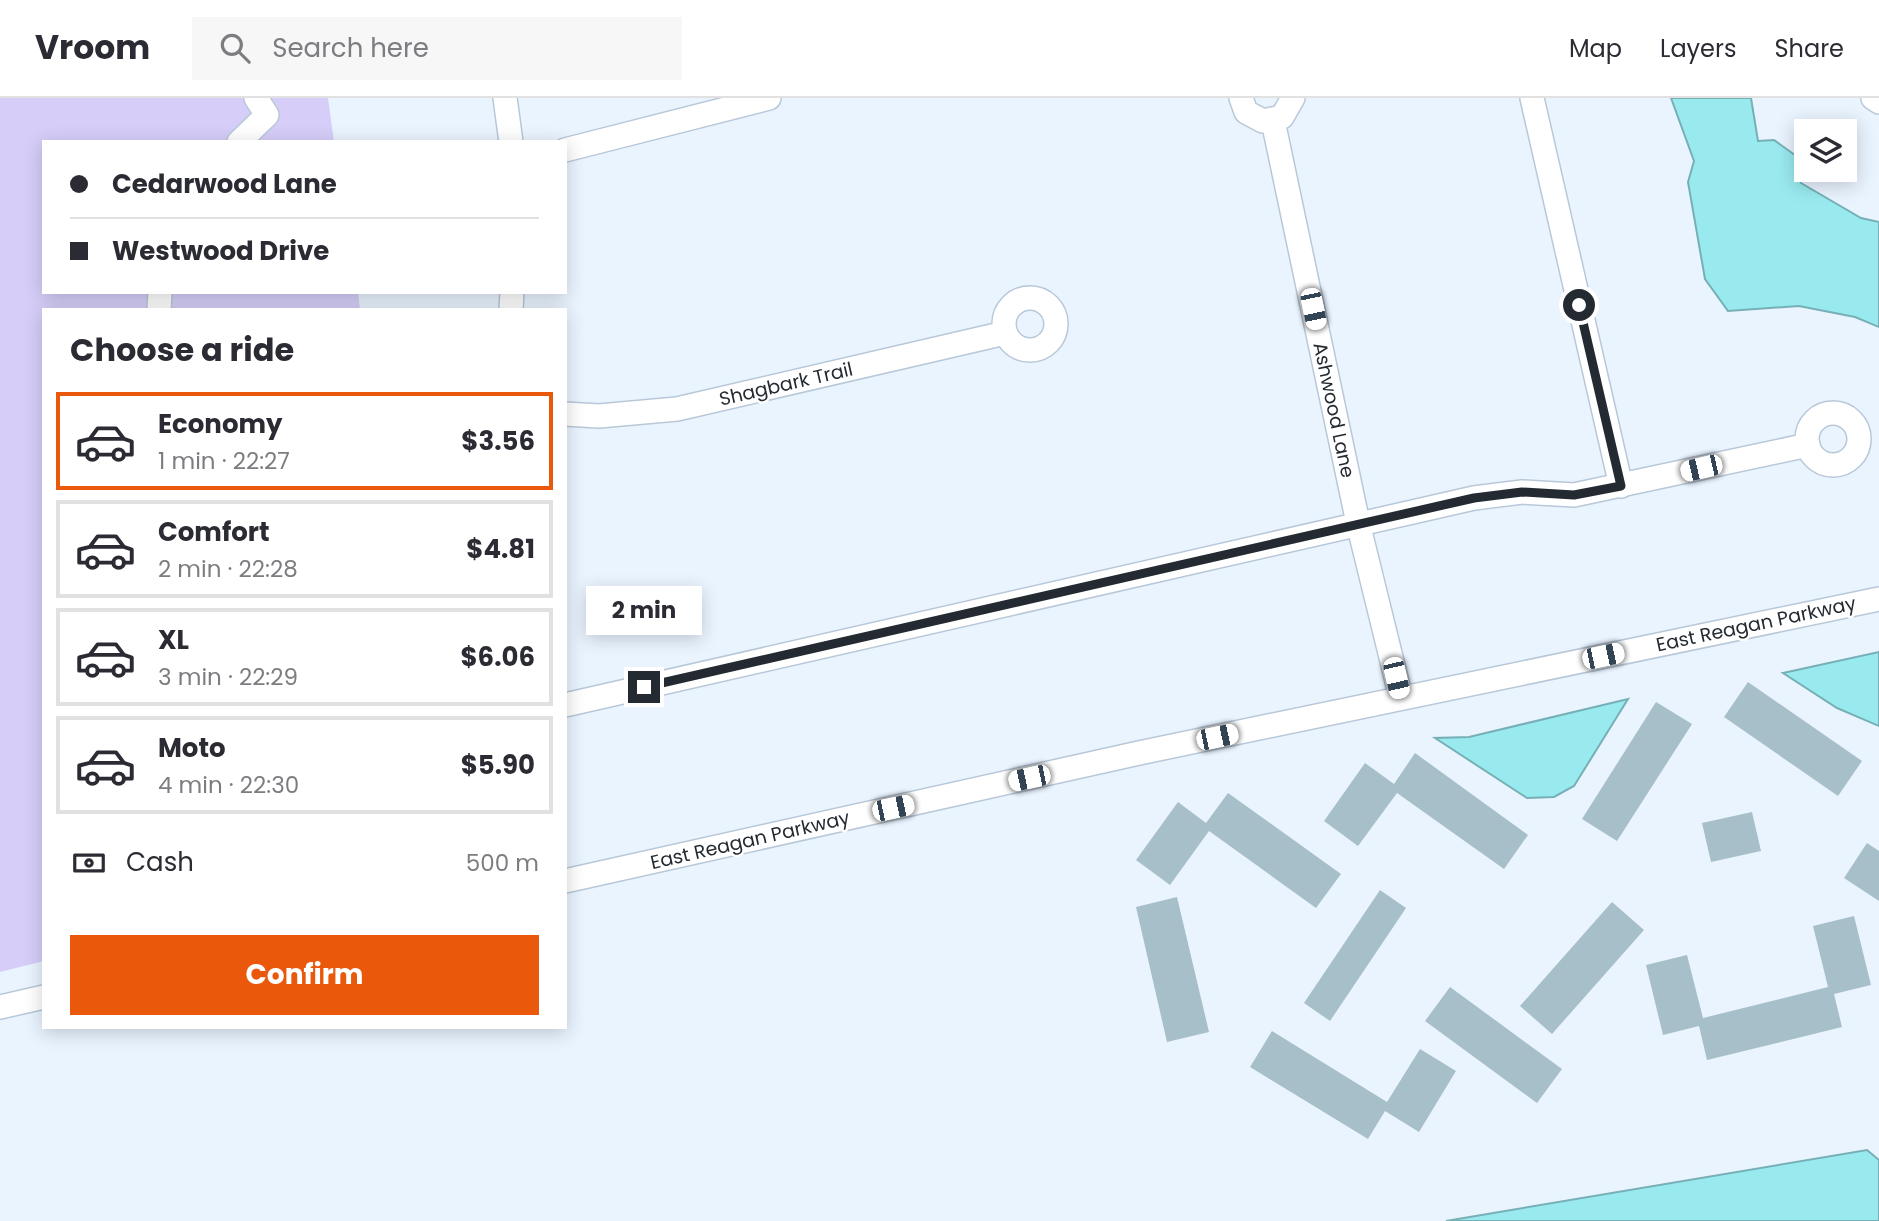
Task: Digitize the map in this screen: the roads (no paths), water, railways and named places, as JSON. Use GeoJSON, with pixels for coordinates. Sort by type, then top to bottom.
{"type":"FeatureCollection","features":[{"type":"Feature","properties":{"kind":"street"},"geometry":{"type":"LineString","coordinates":[[241,140],[267,116],[256,98]]}},
{"type":"Feature","properties":{"kind":"street"},"geometry":{"type":"LineString","coordinates":[[505,98],[511,140]]}},
{"type":"Feature","properties":{"kind":"street"},"geometry":{"type":"LineString","coordinates":[[567,149],[769,98]]}},
{"type":"Feature","properties":{"kind":"street"},"geometry":{"type":"LineString","coordinates":[[1241,98],[1246,112],[1253,118],[1273,121],[1289,109],[1293,98]]}},
{"type":"Feature","properties":{"kind":"street"},"geometry":{"type":"LineString","coordinates":[[1532,98],[1621,486]]}},
{"type":"Feature","properties":{"kind":"street"},"geometry":{"type":"LineString","coordinates":[[1873,98],[1879,102]]}},
{"type":"Feature","properties":{"kind":"street","name":"Ashwood Lane"},"geometry":{"type":"LineString","coordinates":[[1273,121],[1358,523],[1401,698]]}},
{"type":"Feature","properties":{"kind":"street","name":"Shagbark Trail"},"geometry":{"type":"LineString","coordinates":[[567,414],[599,416],[677,409],[1005,333]]}},
{"type":"Feature","properties":{"kind":"street"},"geometry":{"type":"LineString","coordinates":[[567,705],[1358,523],[1497,495],[1522,492],[1574,495],[1808,445]]}},
{"type":"Feature","properties":{"kind":"street","name":"East Reagan Parkway"},"geometry":{"type":"LineString","coordinates":[[567,881],[1401,698],[1879,599]]}},
{"type":"Feature","properties":{"kind":"street"},"geometry":{"type":"LineString","coordinates":[[0,1007],[42,997]]}},
{"type":"Feature","properties":{"kind":"water"},"geometry":{"type":"Polygon","coordinates":[[[1671,98],[1751,98],[1758,141],[1774,140],[1794,154],[1794,182],[1801,182],[1861,218],[1879,222],[1879,327],[1855,317],[1799,306],[1728,311],[1705,279],[1688,182],[1694,161],[1671,98]]]}},
{"type":"Feature","properties":{"kind":"water"},"geometry":{"type":"Polygon","coordinates":[[[1879,652],[1879,726],[1837,708],[1783,673],[1879,652]]]}},
{"type":"Feature","properties":{"kind":"water"},"geometry":{"type":"Polygon","coordinates":[[[1628,699],[1574,786],[1554,797],[1527,798],[1435,738],[1469,737],[1628,699]]]}},
{"type":"Feature","properties":{"kind":"water"},"geometry":{"type":"Polygon","coordinates":[[[1867,1150],[1879,1160],[1879,1221],[1446,1221],[1867,1150]]]}}]}
